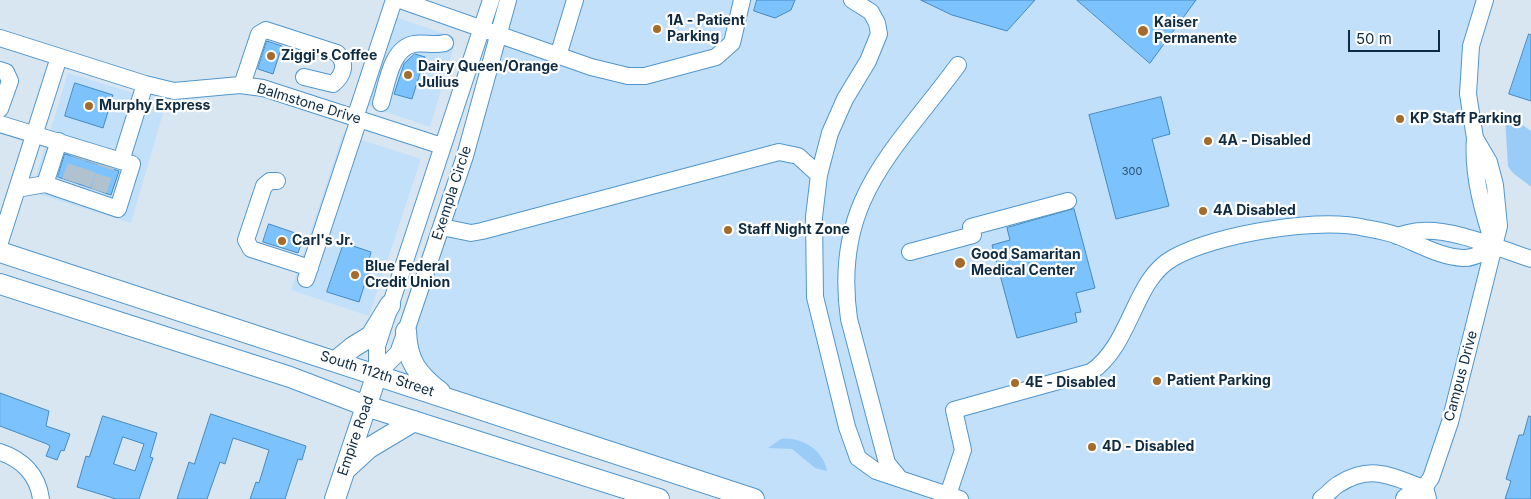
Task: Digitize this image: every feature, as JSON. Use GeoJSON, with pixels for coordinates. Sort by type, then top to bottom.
{"type":"FeatureCollection","features":[{"type":"Feature","properties":{"kind":"main road","name":"South 112th Street"},"geometry":{"type":"LineString","coordinates":[[0,252],[376,374],[593,448],[754,499]]}},
{"type":"Feature","properties":{"kind":"main road"},"geometry":{"type":"LineString","coordinates":[[0,284],[290,377],[366,406],[659,499]]}},
{"type":"Feature","properties":{"kind":"main road"},"geometry":{"type":"LineString","coordinates":[[336,361],[353,347],[371,336],[390,305]]}},
{"type":"Feature","properties":{"kind":"main road"},"geometry":{"type":"LineString","coordinates":[[406,331],[408,352],[414,368],[445,397]]}},
{"type":"Feature","properties":{"kind":"main road","name":"Empire Road"},"geometry":{"type":"LineString","coordinates":[[335,499],[376,374]]}},
{"type":"Feature","properties":{"kind":"main road"},"geometry":{"type":"LineString","coordinates":[[344,471],[369,448],[414,421]]}},
{"type":"Feature","properties":{"kind":"main road"},"geometry":{"type":"LineString","coordinates":[[1406,499],[1422,495]]}},
{"type":"Feature","properties":{"kind":"street"},"geometry":{"type":"LineString","coordinates":[[276,181],[270,181],[264,186],[246,240],[251,249],[308,274],[394,0]]}},
{"type":"Feature","properties":{"kind":"street"},"geometry":{"type":"LineString","coordinates":[[400,0],[558,56],[613,74],[628,76],[646,76],[716,57],[732,43],[742,0]]}},
{"type":"Feature","properties":{"kind":"street","name":"Exempla Circle"},"geometry":{"type":"LineString","coordinates":[[376,374],[377,346],[480,27],[491,0]]}},
{"type":"Feature","properties":{"kind":"street","name":"Exempla Circle"},"geometry":{"type":"LineString","coordinates":[[376,374],[398,353],[406,331],[465,156],[508,0]]}},
{"type":"Feature","properties":{"kind":"street"},"geometry":{"type":"LineString","coordinates":[[558,56],[575,0]]}},
{"type":"Feature","properties":{"kind":"street"},"geometry":{"type":"LineString","coordinates":[[852,0],[871,12],[877,23],[879,34],[868,60],[844,99],[830,133],[820,174],[814,217],[815,297],[843,409],[858,458],[876,471],[954,497],[963,450],[954,410],[1075,378],[1091,372],[1102,364],[1122,336],[1149,280],[1157,270],[1173,258],[1221,241],[1304,224],[1330,224],[1355,226],[1397,236],[1425,249],[1464,259],[1495,248],[1531,259]]}},
{"type":"Feature","properties":{"kind":"street"},"geometry":{"type":"LineString","coordinates":[[1485,0],[1471,46],[1468,94],[1476,138],[1474,161],[1486,222],[1495,248]]}},
{"type":"Feature","properties":{"kind":"street"},"geometry":{"type":"LineString","coordinates":[[242,85],[259,34],[266,30],[336,53],[343,59],[344,65],[340,78],[333,84],[304,77]]}},
{"type":"Feature","properties":{"kind":"street","name":"Balmstone Drive"},"geometry":{"type":"LineString","coordinates":[[0,38],[145,84],[174,91],[242,85],[263,88],[442,146]]}},
{"type":"Feature","properties":{"kind":"street"},"geometry":{"type":"LineString","coordinates":[[381,103],[396,57],[402,49],[415,43],[433,46],[445,43]]}},
{"type":"Feature","properties":{"kind":"street"},"geometry":{"type":"LineString","coordinates":[[0,242],[59,56]]}},
{"type":"Feature","properties":{"kind":"street"},"geometry":{"type":"LineString","coordinates":[[900,479],[887,463],[851,328],[845,296],[846,262],[852,228],[862,197],[879,166],[958,65]]}},
{"type":"Feature","properties":{"kind":"street"},"geometry":{"type":"LineString","coordinates":[[0,70],[6,72],[10,81],[0,109]]}},
{"type":"Feature","properties":{"kind":"street"},"geometry":{"type":"LineString","coordinates":[[98,157],[145,84]]}},
{"type":"Feature","properties":{"kind":"street"},"geometry":{"type":"LineString","coordinates":[[0,124],[60,141],[98,157],[132,164],[118,209],[82,191],[45,184],[17,189]]}},
{"type":"Feature","properties":{"kind":"street"},"geometry":{"type":"LineString","coordinates":[[45,184],[60,141]]}},
{"type":"Feature","properties":{"kind":"street"},"geometry":{"type":"LineString","coordinates":[[442,227],[471,233],[482,232],[779,152],[798,156],[820,174]]}},
{"type":"Feature","properties":{"kind":"street"},"geometry":{"type":"LineString","coordinates":[[910,252],[973,235],[971,227],[1068,201]]}},
{"type":"Feature","properties":{"kind":"street","name":"Campus Drive"},"geometry":{"type":"LineString","coordinates":[[1422,495],[1431,478],[1450,422],[1465,355],[1495,248]]}},
{"type":"Feature","properties":{"kind":"street"},"geometry":{"type":"LineString","coordinates":[[0,452],[10,455],[25,465],[36,480],[41,499]]}},
{"type":"Feature","properties":{"kind":"street"},"geometry":{"type":"LineString","coordinates":[[1321,499],[1337,485],[1354,476],[1379,472],[1422,495]]}},
{"type":"Feature","properties":{"kind":"shaded area","name":"Good Samaritan Medical Center"},"geometry":{"type":"Polygon","coordinates":[[[508,0],[1485,0],[1468,94],[1495,184],[1479,310],[1416,499],[759,499],[445,397],[408,352],[508,0]]]}},
{"type":"Feature","properties":{"kind":"shaded area"},"geometry":{"type":"Polygon","coordinates":[[[383,13],[454,37],[454,47],[430,127],[354,101],[383,13]]]}},
{"type":"Feature","properties":{"kind":"shaded area"},"geometry":{"type":"Polygon","coordinates":[[[68,73],[166,103],[131,223],[31,192],[68,73]]]}},
{"type":"Feature","properties":{"kind":"shaded area"},"geometry":{"type":"Polygon","coordinates":[[[1510,116],[1531,131],[1531,187],[1515,175],[1508,166],[1505,118],[1510,116]]]}},
{"type":"Feature","properties":{"kind":"shaded area"},"geometry":{"type":"Polygon","coordinates":[[[343,134],[421,159],[369,316],[291,290],[343,134]]]}},
{"type":"Feature","properties":{"kind":"shaded area"},"geometry":{"type":"Polygon","coordinates":[[[781,439],[796,440],[810,446],[821,457],[827,471],[815,468],[792,449],[768,448],[781,439]]]}},
{"type":"Feature","properties":{"kind":"building"},"geometry":{"type":"Polygon","coordinates":[[[757,0],[795,0],[791,10],[775,18],[754,11],[757,0]]]}},
{"type":"Feature","properties":{"kind":"building"},"geometry":{"type":"Polygon","coordinates":[[[921,0],[1035,0],[1007,31],[952,15],[921,0]]]}},
{"type":"Feature","properties":{"kind":"building","name":"Kaiser Permanente"},"geometry":{"type":"Polygon","coordinates":[[[1077,0],[1196,0],[1150,63],[1077,0]]]}},
{"type":"Feature","properties":{"kind":"building"},"geometry":{"type":"Polygon","coordinates":[[[1529,34],[1531,35],[1531,101],[1509,94],[1529,34]]]}},
{"type":"Feature","properties":{"kind":"building","name":"Ziggi's Coffee"},"geometry":{"type":"Polygon","coordinates":[[[267,41],[282,46],[273,74],[258,69],[267,41]]]}},
{"type":"Feature","properties":{"kind":"building","name":"Dairy Queen/Orange Julius"},"geometry":{"type":"Polygon","coordinates":[[[415,54],[425,57],[412,99],[394,94],[404,64],[415,54]]]}},
{"type":"Feature","properties":{"kind":"building","name":"Murphy Express"},"geometry":{"type":"Polygon","coordinates":[[[75,83],[113,95],[103,128],[65,116],[75,83]]]}},
{"type":"Feature","properties":{"kind":"building"},"geometry":{"type":"Polygon","coordinates":[[[1161,97],[1170,134],[1152,139],[1169,206],[1116,219],[1089,115],[1161,97]]]}},
{"type":"Feature","properties":{"kind":"building"},"geometry":{"type":"Polygon","coordinates":[[[65,154],[119,171],[111,195],[58,177],[65,154]]]}},
{"type":"Feature","properties":{"kind":"building"},"geometry":{"type":"Polygon","coordinates":[[[1074,209],[1095,288],[1076,293],[1081,312],[1075,313],[1077,322],[1017,338],[992,245],[1010,240],[1007,228],[1074,209]]]}},
{"type":"Feature","properties":{"kind":"building","name":"Carl's Jr."},"geometry":{"type":"Polygon","coordinates":[[[269,224],[304,236],[298,253],[263,242],[269,224]]]}},
{"type":"Feature","properties":{"kind":"building"},"geometry":{"type":"Polygon","coordinates":[[[344,243],[371,252],[368,263],[371,264],[359,302],[327,292],[344,243]]]}},
{"type":"Feature","properties":{"kind":"building"},"geometry":{"type":"Polygon","coordinates":[[[0,393],[49,411],[46,426],[70,434],[64,451],[61,450],[57,460],[46,456],[50,446],[47,444],[0,426],[0,393]]]}},
{"type":"Feature","properties":{"kind":"building"},"geometry":{"type":"Polygon","coordinates":[[[211,414],[306,446],[302,460],[298,459],[285,499],[250,499],[256,482],[259,483],[269,450],[233,438],[225,464],[220,462],[207,499],[177,499],[189,462],[194,464],[211,414]]]}},
{"type":"Feature","properties":{"kind":"building"},"geometry":{"type":"Polygon","coordinates":[[[103,416],[157,433],[150,457],[153,458],[139,499],[116,499],[77,487],[86,456],[89,457],[103,416]],[[123,437],[114,464],[135,471],[144,444],[123,437]]]}},
{"type":"Feature","properties":{"kind":"building"},"geometry":{"type":"Polygon","coordinates":[[[1529,416],[1531,417],[1531,499],[1505,499],[1511,481],[1506,479],[1519,435],[1523,435],[1529,416]]]}},
{"type":"Feature","properties":{"kind":"tunnel"},"geometry":{"type":"LineString","coordinates":[[70,181],[79,155]]}},
{"type":"Feature","properties":{"kind":"tunnel"},"geometry":{"type":"LineString","coordinates":[[83,185],[92,160]]}},
{"type":"Feature","properties":{"kind":"tunnel"},"geometry":{"type":"LineString","coordinates":[[99,191],[107,165]]}},
{"type":"Feature","properties":{"kind":"place","name":"1A - Patient Parking"},"geometry":{"type":"Point","coordinates":[657,29]}},
{"type":"Feature","properties":{"kind":"place","name":"Kaiser Permanente"},"geometry":{"type":"Point","coordinates":[1143,31]}},
{"type":"Feature","properties":{"kind":"place","name":"Ziggi's Coffee"},"geometry":{"type":"Point","coordinates":[271,56]}},
{"type":"Feature","properties":{"kind":"place","name":"Dairy Queen/Orange Julius"},"geometry":{"type":"Point","coordinates":[408,75]}},
{"type":"Feature","properties":{"kind":"place","name":"Murphy Express"},"geometry":{"type":"Point","coordinates":[89,106]}},
{"type":"Feature","properties":{"kind":"place","name":"KP Staff Parking"},"geometry":{"type":"Point","coordinates":[1400,119]}},
{"type":"Feature","properties":{"kind":"place","name":"4A - Disabled"},"geometry":{"type":"Point","coordinates":[1208,141]}},
{"type":"Feature","properties":{"kind":"place","name":"4A Disabled"},"geometry":{"type":"Point","coordinates":[1203,211]}},
{"type":"Feature","properties":{"kind":"place","name":"Staff Night Zone"},"geometry":{"type":"Point","coordinates":[728,230]}},
{"type":"Feature","properties":{"kind":"place","name":"Carl's Jr."},"geometry":{"type":"Point","coordinates":[282,241]}},
{"type":"Feature","properties":{"kind":"place","name":"Good Samaritan Medical Center"},"geometry":{"type":"Point","coordinates":[960,263]}},
{"type":"Feature","properties":{"kind":"place","name":"Blue Federal Credit Union"},"geometry":{"type":"Point","coordinates":[355,275]}},
{"type":"Feature","properties":{"kind":"place","name":"Patient Parking"},"geometry":{"type":"Point","coordinates":[1157,381]}},
{"type":"Feature","properties":{"kind":"place","name":"4E - Disabled"},"geometry":{"type":"Point","coordinates":[1015,383]}},
{"type":"Feature","properties":{"kind":"place","name":"4D - Disabled"},"geometry":{"type":"Point","coordinates":[1092,447]}}]}
